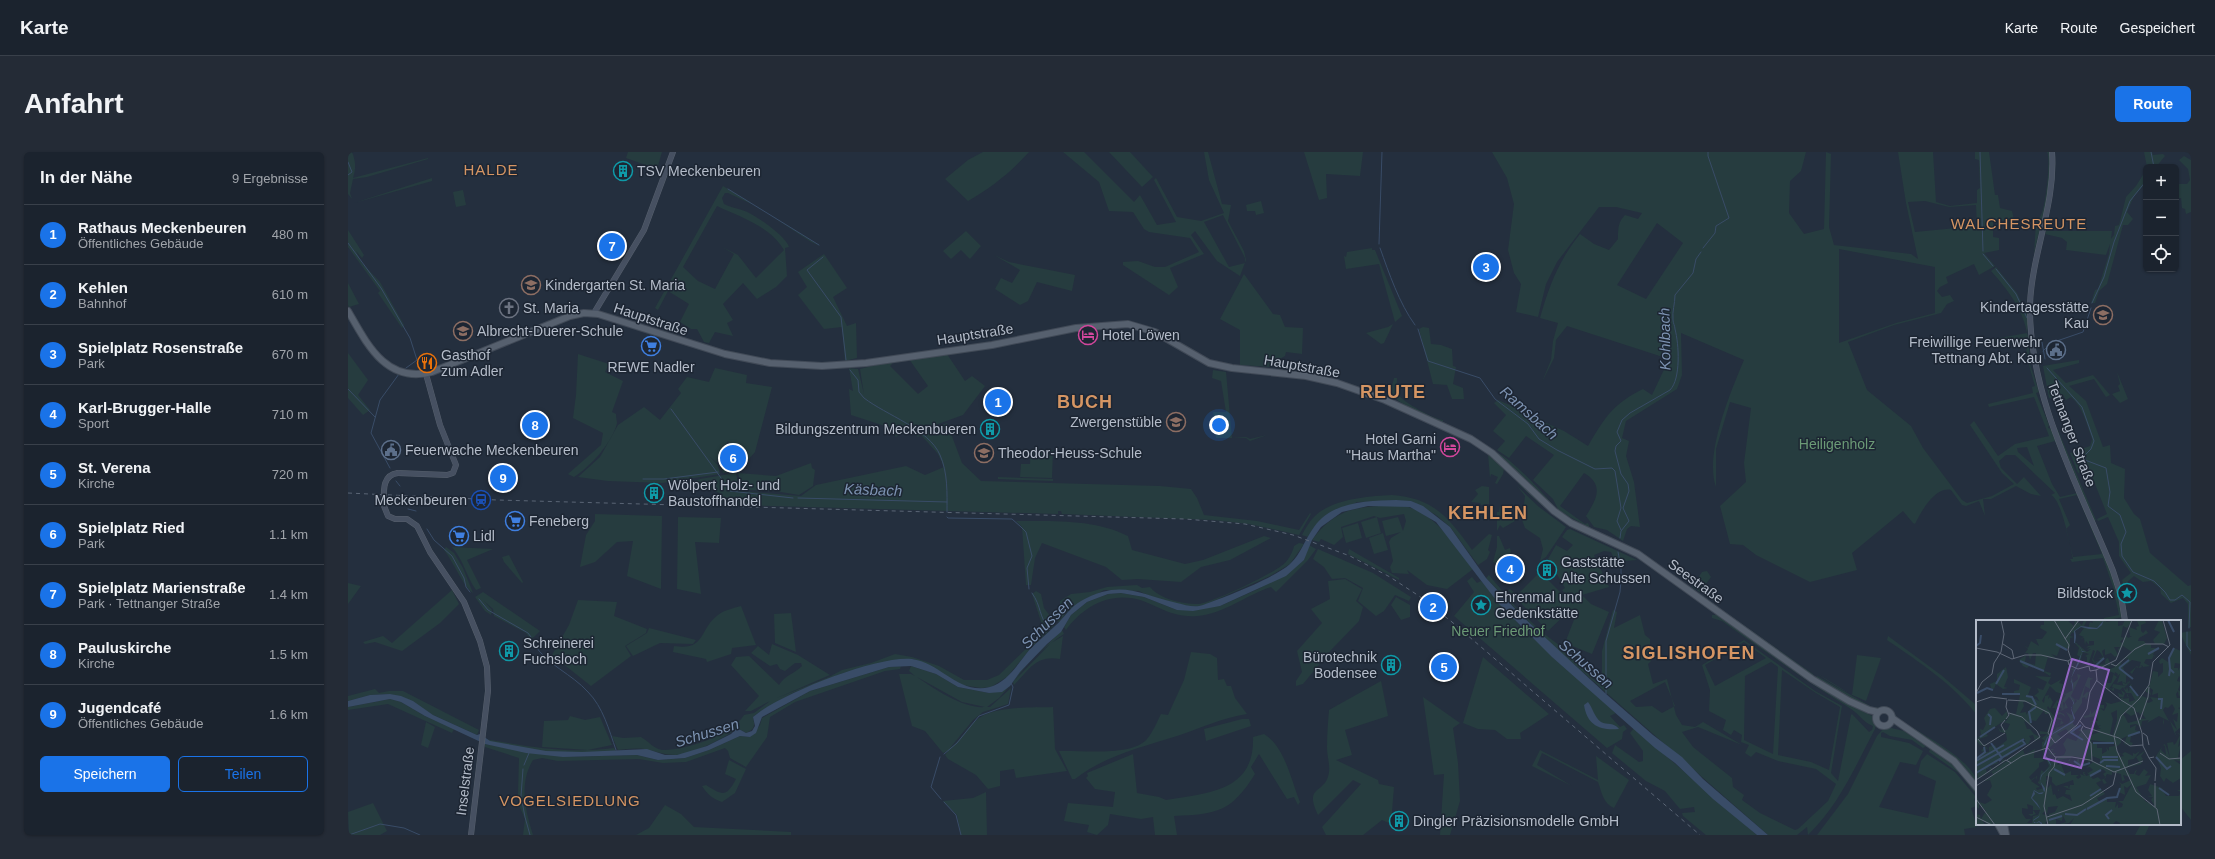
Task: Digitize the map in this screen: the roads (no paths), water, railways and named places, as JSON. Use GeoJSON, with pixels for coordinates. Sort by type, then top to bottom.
{"type":"FeatureCollection","features":[{"type":"Feature","properties":{"kind":"main road"},"geometry":{"type":"LineString","coordinates":[[594,313],[644,230],[673,152]]}},
{"type":"Feature","properties":{"kind":"main road","name":"Tettnanger Straße"},"geometry":{"type":"LineString","coordinates":[[2052,152],[2049,195],[2036,256],[2031,291],[2033,350],[2038,380],[2049,414],[2106,554],[2120,594],[2125,620]]}},
{"type":"Feature","properties":{"kind":"main road"},"geometry":{"type":"LineString","coordinates":[[348,310],[366,343],[383,363],[405,372],[426,374]]}},
{"type":"Feature","properties":{"kind":"main road","name":"Hauptstraße"},"geometry":{"type":"LineString","coordinates":[[426,374],[570,316],[584,312],[594,313],[689,344],[735,357],[770,363],[822,366],[866,363],[990,345],[1076,328],[1112,324],[1132,325],[1155,332],[1209,363],[1232,368],[1306,376],[1337,383],[1385,400],[1472,440],[1492,453],[1512,471]]}},
{"type":"Feature","properties":{"kind":"main road","name":"Inselstraße"},"geometry":{"type":"LineString","coordinates":[[426,374],[440,426],[455,461],[456,468],[453,473],[447,475],[392,474],[386,480],[384,506],[388,516],[395,519],[407,519],[417,526],[430,552],[464,602],[473,622],[487,667],[488,691],[471,835]]}},
{"type":"Feature","properties":{"kind":"main road","name":"Seestraße"},"geometry":{"type":"LineString","coordinates":[[1512,471],[1554,511],[1571,523],[1638,554],[1812,679],[1877,715],[1880,726],[1889,724],[1905,728]]}},
{"type":"Feature","properties":{"kind":"main road","name":"Seestraße"},"geometry":{"type":"LineString","coordinates":[[1877,715],[1888,711],[1892,718],[1905,728],[1954,761],[1976,787]]}},
{"type":"Feature","properties":{"kind":"main road"},"geometry":{"type":"LineString","coordinates":[[1889,724],[1892,718]]}},
{"type":"Feature","properties":{"kind":"main road"},"geometry":{"type":"LineString","coordinates":[[1999,825],[2005,835]]}},
{"type":"Feature","properties":{"kind":"main road"},"geometry":{"type":"LineString","coordinates":[[2003,825],[2005,835]]}},
{"type":"Feature","properties":{"kind":"water"},"geometry":{"type":"Polygon","coordinates":[[[1396,500],[1411,501],[1423,506],[1450,527],[1486,578],[1519,613],[1606,694],[1653,735],[1682,757],[1703,779],[1768,835],[1757,835],[1713,799],[1675,763],[1655,748],[1552,657],[1499,604],[1436,522],[1410,507],[1368,506],[1342,512],[1321,527],[1312,540],[1304,560],[1286,576],[1220,606],[1193,611],[1177,610],[1144,597],[1121,593],[1108,594],[1087,602],[1071,615],[1061,632],[1047,644],[1020,672],[1010,686],[1002,692],[989,693],[958,687],[936,674],[911,666],[889,667],[810,691],[762,717],[756,733],[750,737],[740,736],[709,750],[685,758],[658,760],[637,755],[563,757],[526,753],[485,744],[425,716],[401,702],[390,699],[348,707],[348,701],[370,695],[390,694],[401,696],[413,701],[433,715],[477,735],[480,734],[490,741],[546,751],[582,752],[647,749],[665,755],[677,755],[707,746],[731,734],[737,728],[746,733],[752,731],[755,726],[753,717],[784,698],[806,687],[876,663],[896,659],[912,659],[932,666],[959,683],[969,687],[990,687],[1008,676],[1030,649],[1074,606],[1095,594],[1108,591],[1129,590],[1187,605],[1203,605],[1248,587],[1282,570],[1294,560],[1314,527],[1330,512],[1340,507],[1362,502],[1396,500]]]}},
{"type":"Feature","properties":{"kind":"water"},"geometry":{"type":"Polygon","coordinates":[[[1588,702],[1595,715],[1601,722],[1615,725],[1619,729],[1600,728],[1591,722],[1584,705],[1588,702]]]}},
{"type":"Feature","properties":{"kind":"waterway","name":"Ramsbach"},"geometry":{"type":"LineString","coordinates":[[1379,244],[1382,152]]}},
{"type":"Feature","properties":{"kind":"waterway","name":"Kohlbach"},"geometry":{"type":"LineString","coordinates":[[1703,248],[1715,233],[1716,226],[1729,218],[1708,156],[1708,152]]}},
{"type":"Feature","properties":{"kind":"waterway"},"geometry":{"type":"LineString","coordinates":[[1980,152],[1983,251]]}},
{"type":"Feature","properties":{"kind":"waterway"},"geometry":{"type":"LineString","coordinates":[[2151,152],[2153,164]]}},
{"type":"Feature","properties":{"kind":"waterway"},"geometry":{"type":"LineString","coordinates":[[348,162],[352,172],[348,175]]}},
{"type":"Feature","properties":{"kind":"waterway"},"geometry":{"type":"LineString","coordinates":[[2092,303],[2104,277],[2114,242],[2130,201],[2143,185]]}},
{"type":"Feature","properties":{"kind":"waterway"},"geometry":{"type":"LineString","coordinates":[[728,189],[819,245]]}},
{"type":"Feature","properties":{"kind":"waterway"},"geometry":{"type":"LineString","coordinates":[[348,243],[381,288],[410,338],[417,360],[406,368]]}},
{"type":"Feature","properties":{"kind":"waterway","name":"Ramsbach"},"geometry":{"type":"LineString","coordinates":[[1380,248],[1399,298],[1415,325]]}},
{"type":"Feature","properties":{"kind":"waterway","name":"Kohlbach"},"geometry":{"type":"LineString","coordinates":[[1620,538],[1621,531],[1629,521],[1623,508],[1629,491],[1628,484],[1621,474],[1615,451],[1616,446],[1621,441],[1617,432],[1622,420],[1630,413],[1670,390],[1674,385],[1678,361],[1677,343],[1673,321],[1675,295],[1693,273],[1696,259],[1701,252]]}},
{"type":"Feature","properties":{"kind":"waterway"},"geometry":{"type":"LineString","coordinates":[[1983,254],[1993,266]]}},
{"type":"Feature","properties":{"kind":"waterway"},"geometry":{"type":"LineString","coordinates":[[823,257],[807,270],[841,317],[846,360]]}},
{"type":"Feature","properties":{"kind":"waterway"},"geometry":{"type":"LineString","coordinates":[[1996,269],[2016,294],[2027,318]]}},
{"type":"Feature","properties":{"kind":"waterway"},"geometry":{"type":"LineString","coordinates":[[2043,351],[2051,343],[2083,332],[2091,308]]}},
{"type":"Feature","properties":{"kind":"waterway","name":"Ramsbach"},"geometry":{"type":"LineString","coordinates":[[1418,329],[1428,361],[1480,378],[1495,399],[1528,424],[1539,439],[1557,450],[1595,469],[1612,468],[1615,471],[1621,508],[1617,521],[1621,530]]}},
{"type":"Feature","properties":{"kind":"waterway"},"geometry":{"type":"LineString","coordinates":[[2042,342],[2045,359]]}},
{"type":"Feature","properties":{"kind":"waterway"},"geometry":{"type":"LineString","coordinates":[[2047,368],[2082,407],[2094,441],[2091,449],[2085,455],[2085,460],[2106,468],[2110,492],[2108,506],[2120,515],[2126,532],[2121,544],[2122,556],[2133,572],[2154,581],[2165,592],[2170,600],[2175,600],[2182,595],[2190,602],[2189,628]]}},
{"type":"Feature","properties":{"kind":"waterway"},"geometry":{"type":"LineString","coordinates":[[850,370],[858,380],[859,392],[864,398],[917,430],[934,446],[943,462],[946,483],[947,512]]}},
{"type":"Feature","properties":{"kind":"waterway"},"geometry":{"type":"LineString","coordinates":[[390,468],[371,433],[380,400],[399,374]]}},
{"type":"Feature","properties":{"kind":"waterway"},"geometry":{"type":"LineString","coordinates":[[348,389],[375,417]]}},
{"type":"Feature","properties":{"kind":"waterway","name":"Käsbach"},"geometry":{"type":"LineString","coordinates":[[671,409],[729,489]]}},
{"type":"Feature","properties":{"kind":"waterway","name":"Käsbach"},"geometry":{"type":"LineString","coordinates":[[643,479],[664,479],[718,472]]}},
{"type":"Feature","properties":{"kind":"waterway"},"geometry":{"type":"LineString","coordinates":[[396,481],[400,486]]}},
{"type":"Feature","properties":{"kind":"waterway","name":"Käsbach"},"geometry":{"type":"LineString","coordinates":[[730,491],[793,498]]}},
{"type":"Feature","properties":{"kind":"waterway","name":"Käsbach"},"geometry":{"type":"LineString","coordinates":[[798,498],[947,502]]}},
{"type":"Feature","properties":{"kind":"waterway"},"geometry":{"type":"LineString","coordinates":[[408,509],[416,511]]}},
{"type":"Feature","properties":{"kind":"waterway"},"geometry":{"type":"LineString","coordinates":[[947,517],[1012,519],[1026,532],[1032,556],[1027,568],[1029,589]]}},
{"type":"Feature","properties":{"kind":"waterway"},"geometry":{"type":"LineString","coordinates":[[427,529],[434,540],[452,556],[464,578],[466,587],[470,592]]}},
{"type":"Feature","properties":{"kind":"waterway","name":"Kohlbach"},"geometry":{"type":"LineString","coordinates":[[1606,694],[1606,641],[1620,592],[1621,567],[1618,552]]}},
{"type":"Feature","properties":{"kind":"waterway","name":"Schussen"},"geometry":{"type":"LineString","coordinates":[[1032,593],[1046,625],[1050,630]]}},
{"type":"Feature","properties":{"kind":"waterway"},"geometry":{"type":"LineString","coordinates":[[479,599],[488,610],[528,633],[531,637]]}},
{"type":"Feature","properties":{"kind":"waterway"},"geometry":{"type":"LineString","coordinates":[[2187,632],[2187,646],[2191,651]]}},
{"type":"Feature","properties":{"kind":"waterway"},"geometry":{"type":"LineString","coordinates":[[534,644],[546,658],[575,680],[593,698],[602,712],[616,750]]}},
{"type":"Feature","properties":{"kind":"waterway"},"geometry":{"type":"LineString","coordinates":[[944,754],[957,743],[979,716],[1009,705],[1013,687],[1011,683]]}},
{"type":"Feature","properties":{"kind":"waterway"},"geometry":{"type":"LineString","coordinates":[[524,765],[529,753]]}},
{"type":"Feature","properties":{"kind":"waterway"},"geometry":{"type":"LineString","coordinates":[[940,757],[931,787],[941,799]]}},
{"type":"Feature","properties":{"kind":"waterway"},"geometry":{"type":"LineString","coordinates":[[523,769],[521,796],[530,835]]}},
{"type":"Feature","properties":{"kind":"waterway"},"geometry":{"type":"LineString","coordinates":[[944,802],[956,815],[961,835]]}},
{"type":"Feature","properties":{"kind":"waterway"},"geometry":{"type":"LineString","coordinates":[[349,835],[380,824],[404,828],[420,835]]}},
{"type":"Feature","properties":{"kind":"railway"},"geometry":{"type":"LineString","coordinates":[[348,493],[497,500],[1185,519],[1245,524],[1293,535],[1350,556],[1390,577],[1419,596],[1452,622],[1700,835]]}},
{"type":"Feature","properties":{"kind":"place","name":"TSV Meckenbeuren"},"geometry":{"type":"Point","coordinates":[623,171]}},
{"type":"Feature","properties":{"kind":"place","name":"Spielplatz Marienstraße"},"geometry":{"type":"Point","coordinates":[612,246]}},
{"type":"Feature","properties":{"kind":"place","name":"Spielplatz Rosenstraße"},"geometry":{"type":"Point","coordinates":[1486,267]}},
{"type":"Feature","properties":{"kind":"place","name":"Kindergarten St. Maria"},"geometry":{"type":"Point","coordinates":[531,285]}},
{"type":"Feature","properties":{"kind":"place","name":"St. Maria"},"geometry":{"type":"Point","coordinates":[509,308]}},
{"type":"Feature","properties":{"kind":"place","name":"Kindertagesstätte Kau"},"geometry":{"type":"Point","coordinates":[2103,315]}},
{"type":"Feature","properties":{"kind":"place","name":"Albrecht-Duerer-Schule"},"geometry":{"type":"Point","coordinates":[463,331]}},
{"type":"Feature","properties":{"kind":"place","name":"Hotel Löwen"},"geometry":{"type":"Point","coordinates":[1088,335]}},
{"type":"Feature","properties":{"kind":"place","name":"REWE Nadler"},"geometry":{"type":"Point","coordinates":[651,346]}},
{"type":"Feature","properties":{"kind":"place","name":"Freiwillige Feuerwehr Tettnang Abt. Kau"},"geometry":{"type":"Point","coordinates":[2056,350]}},
{"type":"Feature","properties":{"kind":"place","name":"Gasthof zum Adler"},"geometry":{"type":"Point","coordinates":[427,363]}},
{"type":"Feature","properties":{"kind":"place","name":"Rathaus Meckenbeuren"},"geometry":{"type":"Point","coordinates":[998,402]}},
{"type":"Feature","properties":{"kind":"place","name":"Zwergenstüble"},"geometry":{"type":"Point","coordinates":[1176,422]}},
{"type":"Feature","properties":{"kind":"place","name":"Pauluskirche"},"geometry":{"type":"Point","coordinates":[535,425]}},
{"type":"Feature","properties":{"kind":"place","name":"Bildungszentrum Meckenbueren"},"geometry":{"type":"Point","coordinates":[990,429]}},
{"type":"Feature","properties":{"kind":"place","name":"Hotel Garni \"Haus Martha\""},"geometry":{"type":"Point","coordinates":[1450,447]}},
{"type":"Feature","properties":{"kind":"place","name":"Feuerwache Meckenbeuren"},"geometry":{"type":"Point","coordinates":[391,450]}},
{"type":"Feature","properties":{"kind":"place","name":"Theodor-Heuss-Schule"},"geometry":{"type":"Point","coordinates":[984,453]}},
{"type":"Feature","properties":{"kind":"place","name":"Spielplatz Ried"},"geometry":{"type":"Point","coordinates":[733,458]}},
{"type":"Feature","properties":{"kind":"place","name":"Jugendcafé"},"geometry":{"type":"Point","coordinates":[503,478]}},
{"type":"Feature","properties":{"kind":"place","name":"Wölpert Holz- und Baustoffhandel"},"geometry":{"type":"Point","coordinates":[654,493]}},
{"type":"Feature","properties":{"kind":"place","name":"Meckenbeuren"},"geometry":{"type":"Point","coordinates":[481,500]}},
{"type":"Feature","properties":{"kind":"place","name":"Feneberg"},"geometry":{"type":"Point","coordinates":[515,521]}},
{"type":"Feature","properties":{"kind":"place","name":"Lidl"},"geometry":{"type":"Point","coordinates":[459,536]}},
{"type":"Feature","properties":{"kind":"place","name":"Karl-Brugger-Halle"},"geometry":{"type":"Point","coordinates":[1510,569]}},
{"type":"Feature","properties":{"kind":"place","name":"Gaststätte Alte Schussen"},"geometry":{"type":"Point","coordinates":[1547,570]}},
{"type":"Feature","properties":{"kind":"place","name":"Bildstock"},"geometry":{"type":"Point","coordinates":[2127,593]}},
{"type":"Feature","properties":{"kind":"place","name":"Ehrenmal und Gedenkstätte"},"geometry":{"type":"Point","coordinates":[1481,605]}},
{"type":"Feature","properties":{"kind":"place","name":"Kehlen"},"geometry":{"type":"Point","coordinates":[1433,607]}},
{"type":"Feature","properties":{"kind":"place","name":"Schreinerei Fuchsloch"},"geometry":{"type":"Point","coordinates":[509,651]}},
{"type":"Feature","properties":{"kind":"place","name":"Bürotechnik Bodensee"},"geometry":{"type":"Point","coordinates":[1391,665]}},
{"type":"Feature","properties":{"kind":"place","name":"St. Verena"},"geometry":{"type":"Point","coordinates":[1444,667]}},
{"type":"Feature","properties":{"kind":"place","name":"Dingler Präzisionsmodelle GmbH"},"geometry":{"type":"Point","coordinates":[1399,821]}},
{"type":"Feature","properties":{"kind":"district","name":"HALDE"},"geometry":{"type":"Point","coordinates":[491,170]}},
{"type":"Feature","properties":{"kind":"district","name":"WALCHESREUTE"},"geometry":{"type":"Point","coordinates":[2019,224]}},
{"type":"Feature","properties":{"kind":"district","name":"REUTE"},"geometry":{"type":"Point","coordinates":[1393,392]}},
{"type":"Feature","properties":{"kind":"district","name":"BUCH"},"geometry":{"type":"Point","coordinates":[1085,402]}},
{"type":"Feature","properties":{"kind":"district","name":"KEHLEN"},"geometry":{"type":"Point","coordinates":[1488,513]}},
{"type":"Feature","properties":{"kind":"district","name":"SIGLISHOFEN"},"geometry":{"type":"Point","coordinates":[1689,653]}},
{"type":"Feature","properties":{"kind":"district","name":"VOGELSIEDLUNG"},"geometry":{"type":"Point","coordinates":[570,801]}},
{"type":"Feature","properties":{"kind":"park label","name":"Heiligenholz"},"geometry":{"type":"Point","coordinates":[1837,444]}},
{"type":"Feature","properties":{"kind":"park label","name":"Neuer Friedhof"},"geometry":{"type":"Point","coordinates":[1498,631]}}]}
